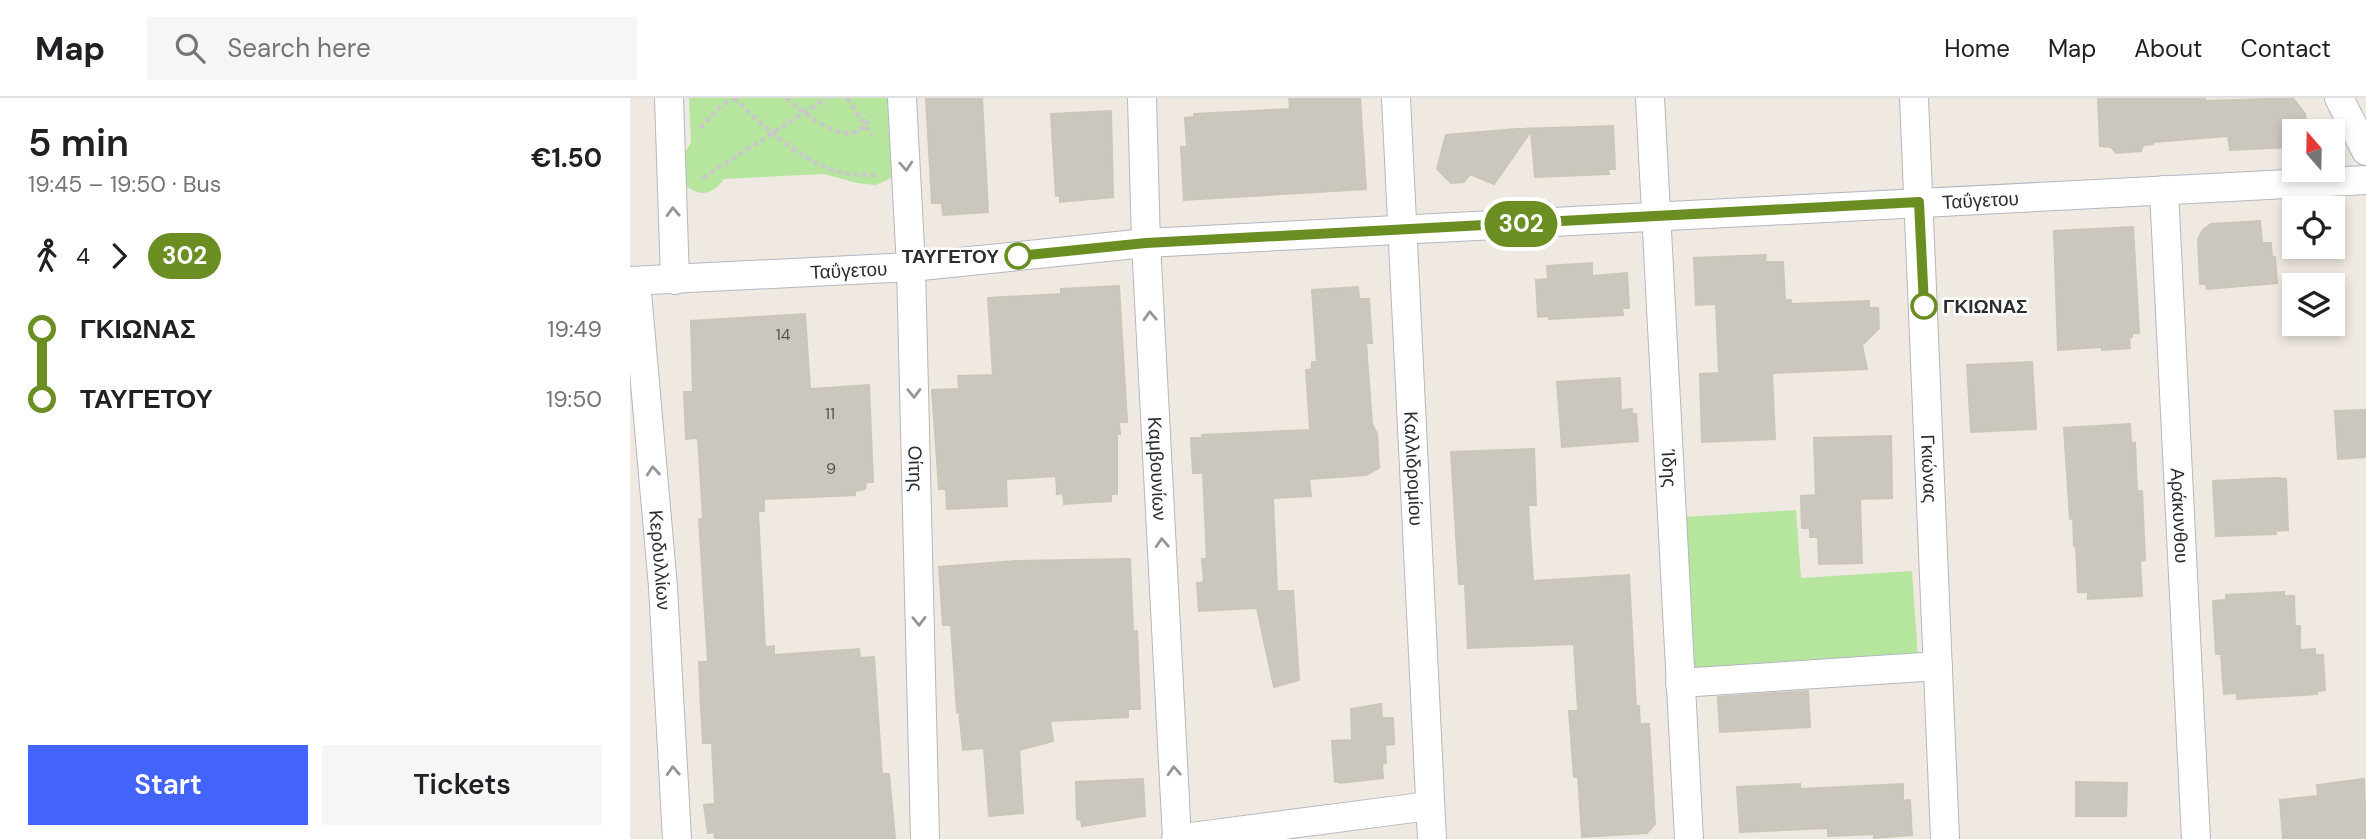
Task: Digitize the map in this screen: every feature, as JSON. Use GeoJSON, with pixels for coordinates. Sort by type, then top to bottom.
{"type":"FeatureCollection","features":[{"type":"Feature","properties":{"kind":"street"},"geometry":{"type":"LineString","coordinates":[[669,98],[675,280]]}},
{"type":"Feature","properties":{"kind":"street","name":"Καμβουνίων"},"geometry":{"type":"LineString","coordinates":[[1142,98],[1146,243],[1176,839]]}},
{"type":"Feature","properties":{"kind":"street","name":"Καλλιδρομίου"},"geometry":{"type":"LineString","coordinates":[[1396,98],[1432,839]]}},
{"type":"Feature","properties":{"kind":"street","name":"Ίδης"},"geometry":{"type":"LineString","coordinates":[[1650,98],[1689,839]]}},
{"type":"Feature","properties":{"kind":"street","name":"Γκιώνας"},"geometry":{"type":"LineString","coordinates":[[1914,98],[1945,839]]}},
{"type":"Feature","properties":{"kind":"street"},"geometry":{"type":"LineString","coordinates":[[2339,98],[2366,151]]}},
{"type":"Feature","properties":{"kind":"street","name":"Οίτης"},"geometry":{"type":"LineString","coordinates":[[889,100],[911,267],[925,839]]}},
{"type":"Feature","properties":{"kind":"street","name":"Ταΰγετου"},"geometry":{"type":"LineString","coordinates":[[633,281],[911,267],[1146,243],[2366,180]]}},
{"type":"Feature","properties":{"kind":"street","name":"Αράκυνθου"},"geometry":{"type":"LineString","coordinates":[[2164,190],[2196,839]]}},
{"type":"Feature","properties":{"kind":"street","name":"Κερδυλλίων"},"geometry":{"type":"LineString","coordinates":[[633,281],[663,587],[677,839]]}},
{"type":"Feature","properties":{"kind":"street"},"geometry":{"type":"LineString","coordinates":[[1680,683],[1938,666]]}},
{"type":"Feature","properties":{"kind":"street"},"geometry":{"type":"LineString","coordinates":[[1176,839],[1429,806]]}},
{"type":"Feature","properties":{"kind":"path"},"geometry":{"type":"LineString","coordinates":[[698,130],[721,106],[733,98],[774,134],[805,156],[832,170],[855,175],[878,174],[884,171]]}},
{"type":"Feature","properties":{"kind":"path"},"geometry":{"type":"LineString","coordinates":[[786,98],[837,133],[858,133],[867,127],[889,100]]}},
{"type":"Feature","properties":{"kind":"path"},"geometry":{"type":"LineString","coordinates":[[704,177],[827,98]]}},
{"type":"Feature","properties":{"kind":"path"},"geometry":{"type":"LineString","coordinates":[[847,98],[873,137]]}},
{"type":"Feature","properties":{"kind":"green space"},"geometry":{"type":"Polygon","coordinates":[[[689,98],[888,98],[896,119],[900,166],[891,178],[876,185],[824,174],[724,179],[708,192],[698,192],[681,182],[680,159],[691,143],[689,98]]]}},
{"type":"Feature","properties":{"kind":"green space"},"geometry":{"type":"Polygon","coordinates":[[[1796,510],[1801,578],[1912,571],[1918,658],[1694,673],[1685,517],[1796,510]]]}},
{"type":"Feature","properties":{"kind":"building"},"geometry":{"type":"Polygon","coordinates":[[[926,98],[982,98],[988,212],[943,215],[942,203],[932,203],[926,98]]]}},
{"type":"Feature","properties":{"kind":"building"},"geometry":{"type":"Polygon","coordinates":[[[1289,98],[1360,98],[1366,189],[1184,200],[1181,147],[1187,147],[1185,118],[1194,117],[1194,114],[1290,109],[1289,98]]]}},
{"type":"Feature","properties":{"kind":"building"},"geometry":{"type":"Polygon","coordinates":[[[2098,98],[2205,98],[2205,101],[2293,98],[2305,114],[2306,119],[2282,119],[2282,148],[2230,150],[2228,136],[2153,142],[2143,145],[2141,151],[2116,153],[2111,147],[2100,146],[2098,98]]]}},
{"type":"Feature","properties":{"kind":"building"},"geometry":{"type":"Polygon","coordinates":[[[1111,111],[1113,197],[1060,202],[1060,196],[1056,196],[1051,114],[1111,111]]]}},
{"type":"Feature","properties":{"kind":"building"},"geometry":{"type":"Polygon","coordinates":[[[1613,126],[1615,169],[1608,169],[1609,174],[1535,177],[1531,131],[1494,184],[1470,174],[1464,182],[1451,183],[1437,169],[1446,135],[1517,129],[1613,126]]]}},
{"type":"Feature","properties":{"kind":"building"},"geometry":{"type":"Polygon","coordinates":[[[2260,221],[2262,243],[2271,243],[2272,257],[2275,257],[2277,283],[2207,289],[2206,284],[2200,284],[2198,239],[2203,230],[2211,224],[2260,221]]]}},
{"type":"Feature","properties":{"kind":"building"},"geometry":{"type":"Polygon","coordinates":[[[2133,227],[2139,333],[2132,333],[2129,338],[2130,348],[2058,350],[2054,231],[2133,227]]]}},
{"type":"Feature","properties":{"kind":"building"},"geometry":{"type":"Polygon","coordinates":[[[1766,255],[1765,262],[1783,262],[1785,300],[1791,300],[1791,304],[1869,301],[1869,308],[1878,308],[1879,328],[1862,345],[1867,369],[1772,373],[1775,439],[1702,442],[1700,374],[1719,373],[1716,304],[1696,305],[1694,258],[1766,255]]]}},
{"type":"Feature","properties":{"kind":"building"},"geometry":{"type":"Polygon","coordinates":[[[1592,263],[1592,276],[1627,273],[1629,308],[1622,308],[1623,315],[1549,319],[1549,316],[1538,317],[1536,280],[1548,279],[1547,266],[1592,263]]]}},
{"type":"Feature","properties":{"kind":"building"},"geometry":{"type":"Polygon","coordinates":[[[1119,286],[1127,422],[1119,422],[1120,434],[1117,434],[1117,494],[1111,494],[1111,501],[1064,504],[1063,493],[1057,494],[1056,476],[1006,479],[1007,506],[947,509],[946,489],[939,489],[932,390],[959,389],[958,376],[993,375],[988,298],[1061,294],[1061,289],[1119,286]]]}},
{"type":"Feature","properties":{"kind":"building"},"geometry":{"type":"Polygon","coordinates":[[[1358,287],[1359,299],[1369,299],[1372,343],[1366,343],[1372,424],[1377,434],[1379,468],[1366,475],[1309,479],[1311,496],[1273,498],[1277,591],[1293,591],[1299,680],[1274,687],[1257,608],[1199,611],[1197,583],[1204,582],[1202,559],[1207,559],[1203,473],[1193,473],[1191,438],[1203,438],[1202,435],[1310,430],[1306,370],[1312,369],[1312,362],[1317,362],[1312,290],[1358,287]]]}},
{"type":"Feature","properties":{"kind":"building"},"geometry":{"type":"Polygon","coordinates":[[[805,314],[810,389],[869,385],[873,482],[866,482],[865,489],[855,491],[855,495],[764,499],[764,511],[758,511],[765,647],[774,646],[774,655],[859,649],[860,658],[874,657],[882,774],[889,774],[895,839],[715,839],[714,832],[708,833],[704,805],[715,804],[712,743],[703,743],[701,709],[699,662],[708,662],[699,519],[703,519],[698,438],[686,439],[684,392],[693,392],[691,321],[805,314]]]}},
{"type":"Feature","properties":{"kind":"building"},"geometry":{"type":"Polygon","coordinates":[[[2032,362],[2036,429],[1971,432],[1967,365],[2032,362]]]}},
{"type":"Feature","properties":{"kind":"building"},"geometry":{"type":"Polygon","coordinates":[[[1620,378],[1621,410],[1632,409],[1632,414],[1636,414],[1638,441],[1562,447],[1557,382],[1620,378]]]}},
{"type":"Feature","properties":{"kind":"building"},"geometry":{"type":"Polygon","coordinates":[[[2366,410],[2366,457],[2338,459],[2335,411],[2366,410]]]}},
{"type":"Feature","properties":{"kind":"building"},"geometry":{"type":"Polygon","coordinates":[[[2130,424],[2131,443],[2135,443],[2137,491],[2142,491],[2145,560],[2140,561],[2142,596],[2088,599],[2088,592],[2078,592],[2064,428],[2130,424]]]}},
{"type":"Feature","properties":{"kind":"building"},"geometry":{"type":"Polygon","coordinates":[[[1891,436],[1892,498],[1860,499],[1862,563],[1819,564],[1818,537],[1810,537],[1810,528],[1802,528],[1801,496],[1816,495],[1814,438],[1891,436]]]}},
{"type":"Feature","properties":{"kind":"building"},"geometry":{"type":"Polygon","coordinates":[[[1534,449],[1536,505],[1528,505],[1533,581],[1629,575],[1636,707],[1639,706],[1640,724],[1649,724],[1655,824],[1647,833],[1582,837],[1578,776],[1574,777],[1569,711],[1578,711],[1574,644],[1468,648],[1465,584],[1459,584],[1451,452],[1534,449]]]}},
{"type":"Feature","properties":{"kind":"building"},"geometry":{"type":"Polygon","coordinates":[[[2286,479],[2288,530],[2275,531],[2276,534],[2216,536],[2213,481],[2286,479]]]}},
{"type":"Feature","properties":{"kind":"building"},"geometry":{"type":"Polygon","coordinates":[[[1130,559],[1133,631],[1137,631],[1140,709],[1128,709],[1128,717],[1050,721],[1053,741],[1019,750],[1023,813],[989,816],[984,748],[963,750],[959,711],[957,712],[951,625],[943,625],[939,567],[1016,561],[1130,559]]]}},
{"type":"Feature","properties":{"kind":"building"},"geometry":{"type":"Polygon","coordinates":[[[2284,592],[2284,596],[2294,596],[2295,626],[2300,626],[2300,650],[2315,649],[2315,655],[2323,655],[2325,690],[2317,691],[2317,694],[2237,699],[2237,693],[2224,694],[2221,654],[2216,654],[2213,601],[2226,600],[2226,595],[2284,592]]]}},
{"type":"Feature","properties":{"kind":"building"},"geometry":{"type":"Polygon","coordinates":[[[1808,691],[1810,727],[1720,732],[1718,697],[1808,691]]]}},
{"type":"Feature","properties":{"kind":"building"},"geometry":{"type":"Polygon","coordinates":[[[1381,704],[1382,718],[1393,718],[1394,744],[1385,745],[1383,778],[1335,782],[1332,741],[1352,740],[1351,709],[1381,704]]]}},
{"type":"Feature","properties":{"kind":"building"},"geometry":{"type":"Polygon","coordinates":[[[1143,779],[1145,816],[1082,826],[1081,820],[1077,819],[1076,782],[1143,779]]]}},
{"type":"Feature","properties":{"kind":"building"},"geometry":{"type":"Polygon","coordinates":[[[2364,779],[2366,839],[2283,839],[2280,800],[2318,796],[2317,785],[2364,779]]]}},
{"type":"Feature","properties":{"kind":"building"},"geometry":{"type":"Polygon","coordinates":[[[2076,782],[2127,783],[2126,816],[2076,816],[2076,782]]]}},
{"type":"Feature","properties":{"kind":"building"},"geometry":{"type":"Polygon","coordinates":[[[1800,784],[1800,789],[1903,784],[1903,801],[1910,800],[1912,835],[1874,838],[1874,834],[1828,836],[1828,828],[1740,832],[1737,787],[1800,784]]]}},
{"type":"Feature","properties":{"kind":"bus line","name":"302"},"geometry":{"type":"LineString","coordinates":[[1018,256],[1146,243],[1919,202],[1924,306]]}},
{"type":"Feature","properties":{"kind":"place","name":"ΤΑΥΓΕΤΟΥ"},"geometry":{"type":"Point","coordinates":[1018,256]}},
{"type":"Feature","properties":{"kind":"place","name":"ΓΚΙΩΝΑΣ"},"geometry":{"type":"Point","coordinates":[1924,306]}}]}
